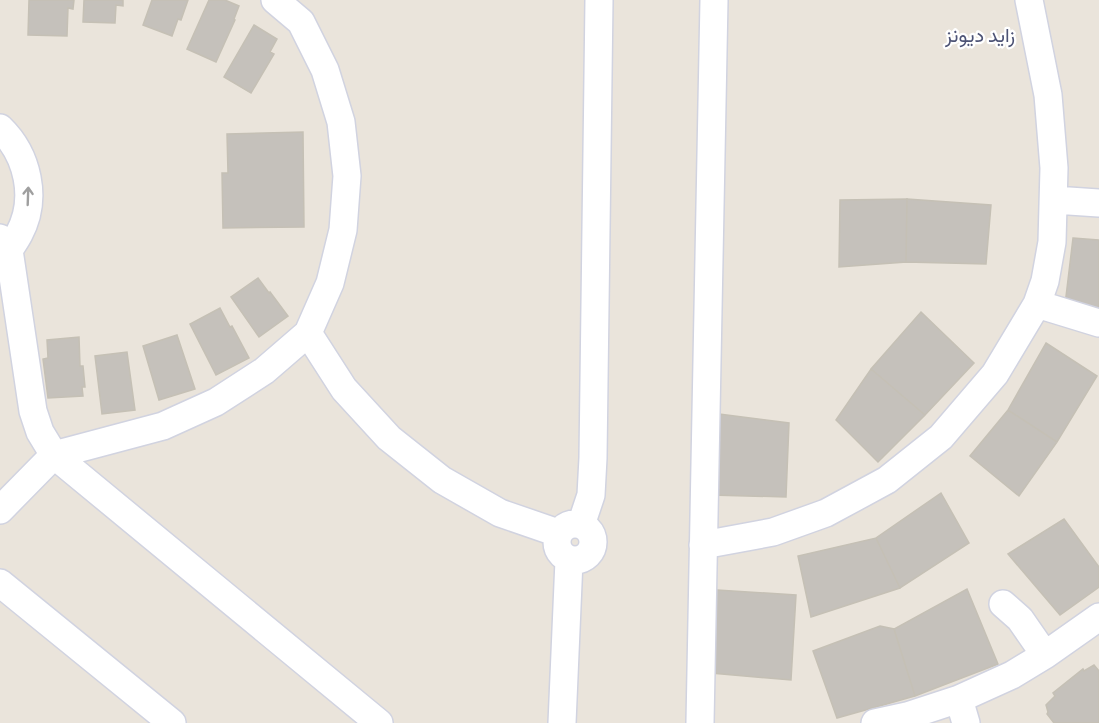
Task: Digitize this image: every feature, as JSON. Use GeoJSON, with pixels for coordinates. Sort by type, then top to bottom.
{"type":"FeatureCollection","features":[{"type":"Feature","properties":{"kind":"street"},"geometry":{"type":"LineString","coordinates":[[0,510],[54,455],[164,426],[216,402],[264,371],[308,333],[330,283],[344,230],[347,176],[341,122],[305,11],[275,0]]}},
{"type":"Feature","properties":{"kind":"street"},"geometry":{"type":"LineString","coordinates":[[562,723],[568,560],[560,554],[556,544],[570,529],[591,495],[593,458],[599,0]]}},
{"type":"Feature","properties":{"kind":"street"},"geometry":{"type":"LineString","coordinates":[[700,723],[714,0]]}},
{"type":"Feature","properties":{"kind":"street"},"geometry":{"type":"LineString","coordinates":[[703,545],[774,532],[826,513],[886,480],[941,437],[980,392],[995,374],[1037,304],[1045,281],[1052,242],[1054,158],[1048,95],[1029,0]]}},
{"type":"Feature","properties":{"kind":"street"},"geometry":{"type":"LineString","coordinates":[[0,128],[9,136],[20,154],[27,174],[29,194],[27,214],[20,233],[4,244],[33,411],[40,432],[54,455],[378,723]]}},
{"type":"Feature","properties":{"kind":"street"},"geometry":{"type":"LineString","coordinates":[[1054,200],[1099,203]]}},
{"type":"Feature","properties":{"kind":"street"},"geometry":{"type":"LineString","coordinates":[[1037,304],[1099,323]]}},
{"type":"Feature","properties":{"kind":"street"},"geometry":{"type":"LineString","coordinates":[[308,333],[344,389],[389,438],[442,480],[500,513],[570,529]]}},
{"type":"Feature","properties":{"kind":"street"},"geometry":{"type":"LineString","coordinates":[[0,584],[172,723]]}},
{"type":"Feature","properties":{"kind":"street"},"geometry":{"type":"LineString","coordinates":[[1003,604],[1020,619],[1045,655]]}},
{"type":"Feature","properties":{"kind":"street"},"geometry":{"type":"LineString","coordinates":[[875,723],[907,716],[962,711],[1099,617]]}},
{"type":"Feature","properties":{"kind":"building"},"geometry":{"type":"Polygon","coordinates":[[[29,0],[74,0],[73,9],[68,8],[67,36],[28,35],[29,0]]]}},
{"type":"Feature","properties":{"kind":"building"},"geometry":{"type":"Polygon","coordinates":[[[84,0],[123,0],[123,6],[116,5],[115,23],[83,22],[84,0]]]}},
{"type":"Feature","properties":{"kind":"building"},"geometry":{"type":"Polygon","coordinates":[[[152,0],[188,0],[172,36],[143,25],[152,0]]]}},
{"type":"Feature","properties":{"kind":"building"},"geometry":{"type":"Polygon","coordinates":[[[209,0],[225,0],[239,6],[216,62],[187,49],[209,0]]]}},
{"type":"Feature","properties":{"kind":"building"},"geometry":{"type":"Polygon","coordinates":[[[254,25],[277,39],[270,52],[274,54],[251,93],[224,77],[254,25]]]}},
{"type":"Feature","properties":{"kind":"building"},"geometry":{"type":"Polygon","coordinates":[[[303,132],[304,227],[223,228],[222,173],[228,173],[227,134],[303,132]]]}},
{"type":"Feature","properties":{"kind":"building"},"geometry":{"type":"Polygon","coordinates":[[[907,199],[991,205],[986,264],[906,262],[907,199]]]}},
{"type":"Feature","properties":{"kind":"building"},"geometry":{"type":"Polygon","coordinates":[[[907,199],[906,262],[839,267],[840,200],[907,199]]]}},
{"type":"Feature","properties":{"kind":"building"},"geometry":{"type":"Polygon","coordinates":[[[1073,238],[1099,240],[1099,316],[1065,305],[1073,238]]]}},
{"type":"Feature","properties":{"kind":"building"},"geometry":{"type":"Polygon","coordinates":[[[258,278],[288,316],[259,337],[231,297],[258,278]]]}},
{"type":"Feature","properties":{"kind":"building"},"geometry":{"type":"Polygon","coordinates":[[[220,308],[249,358],[216,375],[190,324],[220,308]]]}},
{"type":"Feature","properties":{"kind":"building"},"geometry":{"type":"Polygon","coordinates":[[[921,312],[974,363],[925,415],[871,369],[921,312]]]}},
{"type":"Feature","properties":{"kind":"building"},"geometry":{"type":"Polygon","coordinates":[[[177,335],[195,389],[159,400],[143,346],[177,335]]]}},
{"type":"Feature","properties":{"kind":"building"},"geometry":{"type":"Polygon","coordinates":[[[79,337],[80,366],[83,366],[85,387],[82,387],[83,396],[48,398],[43,359],[48,358],[47,340],[79,337]]]}},
{"type":"Feature","properties":{"kind":"building"},"geometry":{"type":"Polygon","coordinates":[[[1046,343],[1097,376],[1057,442],[1008,410],[1046,343]]]}},
{"type":"Feature","properties":{"kind":"building"},"geometry":{"type":"Polygon","coordinates":[[[127,352],[135,410],[102,414],[95,356],[127,352]]]}},
{"type":"Feature","properties":{"kind":"building"},"geometry":{"type":"Polygon","coordinates":[[[871,369],[925,415],[878,462],[836,420],[871,369]]]}},
{"type":"Feature","properties":{"kind":"building"},"geometry":{"type":"Polygon","coordinates":[[[1008,410],[1057,442],[1019,496],[970,456],[1008,410]]]}},
{"type":"Feature","properties":{"kind":"building"},"geometry":{"type":"Polygon","coordinates":[[[719,414],[789,423],[786,497],[711,495],[719,414]]]}},
{"type":"Feature","properties":{"kind":"building"},"geometry":{"type":"Polygon","coordinates":[[[941,493],[969,543],[900,588],[876,538],[941,493]]]}},
{"type":"Feature","properties":{"kind":"building"},"geometry":{"type":"Polygon","coordinates":[[[1064,519],[1099,567],[1099,587],[1060,615],[1008,554],[1064,519]]]}},
{"type":"Feature","properties":{"kind":"building"},"geometry":{"type":"Polygon","coordinates":[[[876,538],[900,588],[811,617],[798,556],[876,538]]]}},
{"type":"Feature","properties":{"kind":"building"},"geometry":{"type":"Polygon","coordinates":[[[967,589],[998,664],[915,696],[894,629],[967,589]]]}},
{"type":"Feature","properties":{"kind":"building"},"geometry":{"type":"Polygon","coordinates":[[[717,590],[796,595],[791,680],[711,673],[717,590]]]}},
{"type":"Feature","properties":{"kind":"building"},"geometry":{"type":"Polygon","coordinates":[[[880,626],[894,629],[915,696],[837,718],[813,651],[880,626]]]}},
{"type":"Feature","properties":{"kind":"building"},"geometry":{"type":"Polygon","coordinates":[[[1094,665],[1099,671],[1099,723],[1054,723],[1047,714],[1046,705],[1055,696],[1053,693],[1083,669],[1084,671],[1094,665]]]}},
{"type":"Feature","properties":{"kind":"district","name":"زايد ديونز"},"geometry":{"type":"Point","coordinates":[980,35]}}]}
